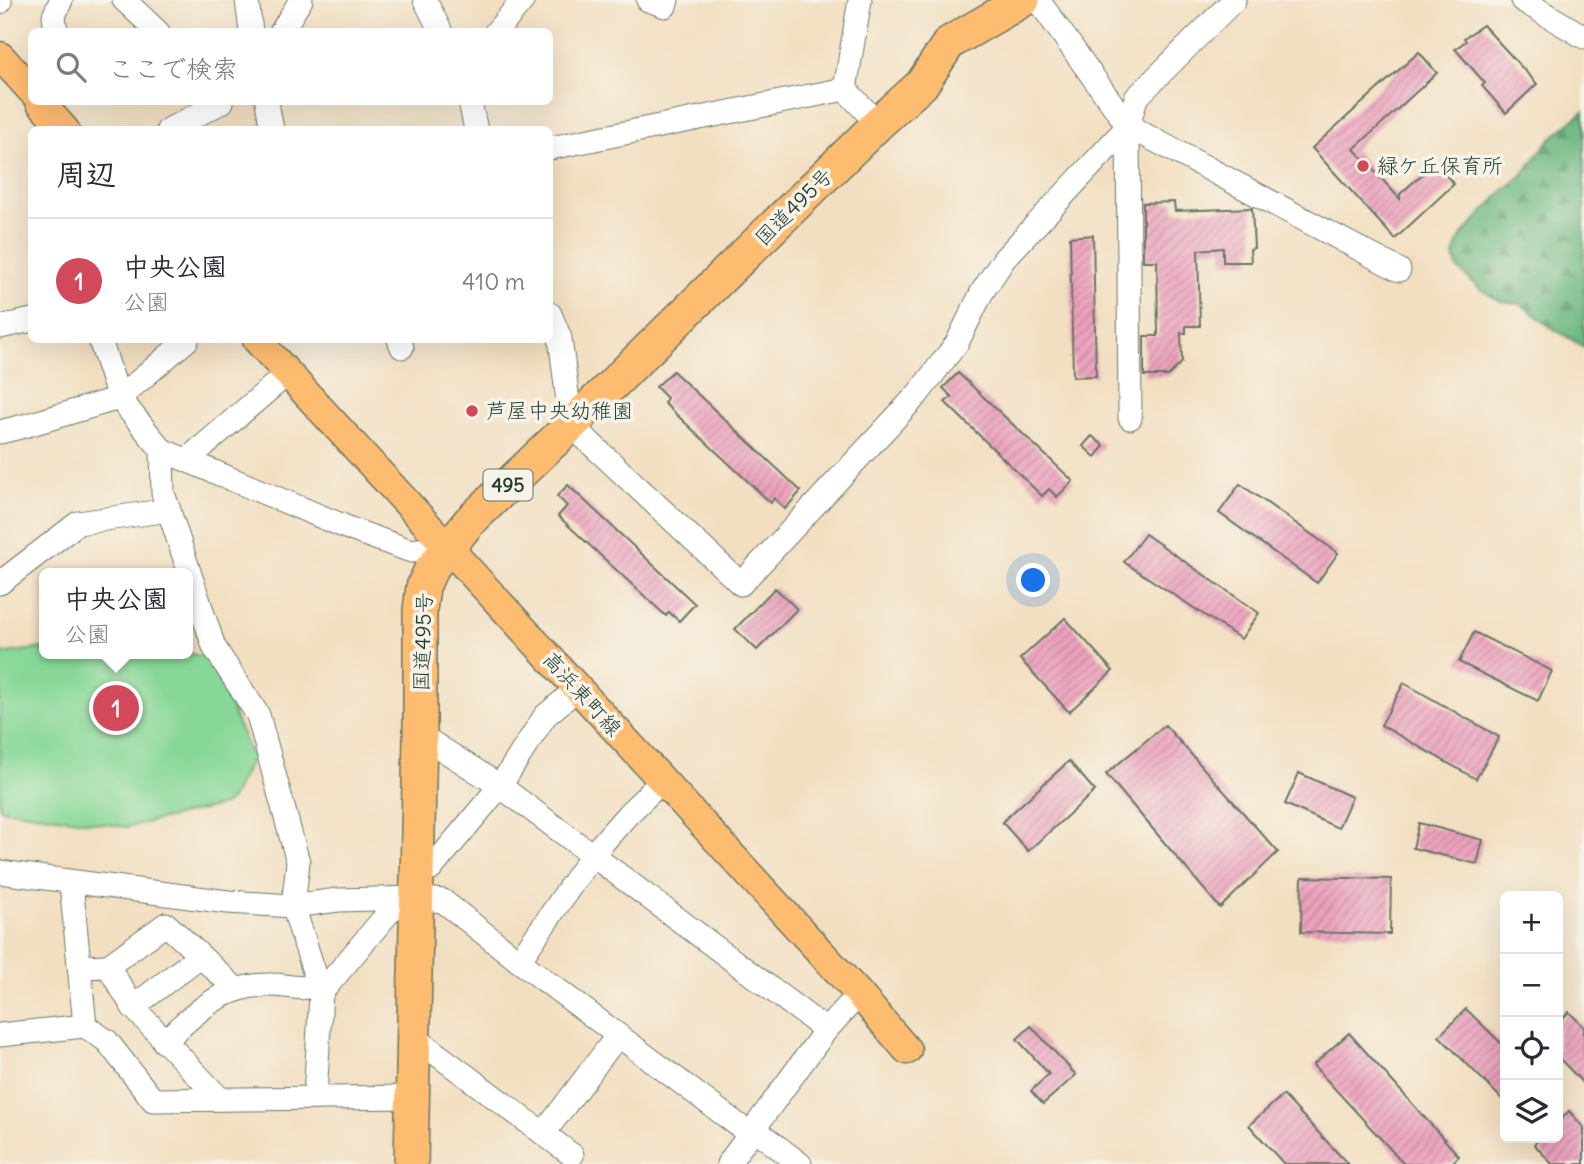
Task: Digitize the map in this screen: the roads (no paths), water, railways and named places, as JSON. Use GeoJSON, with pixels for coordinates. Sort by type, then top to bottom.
{"type":"FeatureCollection","features":[{"type":"Feature","properties":{"kind":"highway","name":"国道495号"},"geometry":{"type":"LineString","coordinates":[[411,1164],[414,1037],[411,888],[420,735],[420,610],[423,587],[431,569],[469,522],[922,84],[950,43],[1023,0]]}},
{"type":"Feature","properties":{"kind":"main road"},"geometry":{"type":"LineString","coordinates":[[0,56],[28,81]]}},
{"type":"Feature","properties":{"kind":"main road"},"geometry":{"type":"LineString","coordinates":[[43,105],[61,126]]}},
{"type":"Feature","properties":{"kind":"main road","name":"高浜東町線"},"geometry":{"type":"LineString","coordinates":[[260,343],[449,546],[577,689],[859,994],[907,1050]]}},
{"type":"Feature","properties":{"kind":"street"},"geometry":{"type":"LineString","coordinates":[[56,28],[54,16],[61,0]]}},
{"type":"Feature","properties":{"kind":"street"},"geometry":{"type":"LineString","coordinates":[[124,0],[154,28]]}},
{"type":"Feature","properties":{"kind":"street"},"geometry":{"type":"LineString","coordinates":[[247,0],[250,28]]}},
{"type":"Feature","properties":{"kind":"street"},"geometry":{"type":"LineString","coordinates":[[284,28],[301,0]]}},
{"type":"Feature","properties":{"kind":"street"},"geometry":{"type":"LineString","coordinates":[[425,0],[439,28]]}},
{"type":"Feature","properties":{"kind":"street"},"geometry":{"type":"LineString","coordinates":[[499,28],[523,0]]}},
{"type":"Feature","properties":{"kind":"street"},"geometry":{"type":"LineString","coordinates":[[648,0],[665,6],[667,0]]}},
{"type":"Feature","properties":{"kind":"street"},"geometry":{"type":"LineString","coordinates":[[845,89],[860,0]]}},
{"type":"Feature","properties":{"kind":"street"},"geometry":{"type":"LineString","coordinates":[[1038,0],[1128,126],[1399,270]]}},
{"type":"Feature","properties":{"kind":"street"},"geometry":{"type":"LineString","coordinates":[[1130,418],[1128,126],[1136,98],[1234,0]]}},
{"type":"Feature","properties":{"kind":"street"},"geometry":{"type":"LineString","coordinates":[[1522,0],[1584,37]]}},
{"type":"Feature","properties":{"kind":"street"},"geometry":{"type":"LineString","coordinates":[[845,89],[878,124]]}},
{"type":"Feature","properties":{"kind":"street"},"geometry":{"type":"LineString","coordinates":[[553,147],[845,89]]}},
{"type":"Feature","properties":{"kind":"street"},"geometry":{"type":"LineString","coordinates":[[271,105],[272,126]]}},
{"type":"Feature","properties":{"kind":"street"},"geometry":{"type":"LineString","coordinates":[[471,105],[475,126]]}},
{"type":"Feature","properties":{"kind":"street"},"geometry":{"type":"LineString","coordinates":[[172,126],[192,108]]}},
{"type":"Feature","properties":{"kind":"street"},"geometry":{"type":"LineString","coordinates":[[553,321],[560,338],[572,425],[741,584],[916,394],[957,343],[982,292],[1004,259],[1128,126]]}},
{"type":"Feature","properties":{"kind":"street"},"geometry":{"type":"LineString","coordinates":[[0,327],[28,321]]}},
{"type":"Feature","properties":{"kind":"street"},"geometry":{"type":"LineString","coordinates":[[101,343],[119,398],[162,450],[365,535],[411,551],[449,546]]}},
{"type":"Feature","properties":{"kind":"street"},"geometry":{"type":"LineString","coordinates":[[0,432],[119,398],[183,343]]}},
{"type":"Feature","properties":{"kind":"street"},"geometry":{"type":"LineString","coordinates":[[187,460],[288,373]]}},
{"type":"Feature","properties":{"kind":"street"},"geometry":{"type":"LineString","coordinates":[[162,450],[163,493],[188,568]]}},
{"type":"Feature","properties":{"kind":"street"},"geometry":{"type":"LineString","coordinates":[[0,583],[78,523],[169,510]]}},
{"type":"Feature","properties":{"kind":"street"},"geometry":{"type":"LineString","coordinates":[[193,583],[214,647],[258,715],[298,862],[293,906],[320,989],[315,1098]]}},
{"type":"Feature","properties":{"kind":"street"},"geometry":{"type":"LineString","coordinates":[[320,989],[431,869],[500,786],[545,716],[577,689]]}},
{"type":"Feature","properties":{"kind":"street"},"geometry":{"type":"LineString","coordinates":[[420,735],[500,786],[826,1030]]}},
{"type":"Feature","properties":{"kind":"street"},"geometry":{"type":"LineString","coordinates":[[519,961],[592,855],[662,781]]}},
{"type":"Feature","properties":{"kind":"street"},"geometry":{"type":"LineString","coordinates":[[0,872],[228,902],[293,906],[411,888],[443,901],[618,1035],[800,1164]]}},
{"type":"Feature","properties":{"kind":"street"},"geometry":{"type":"LineString","coordinates":[[71,883],[85,1026]]}},
{"type":"Feature","properties":{"kind":"street"},"geometry":{"type":"LineString","coordinates":[[80,967],[108,966],[166,924],[237,990]]}},
{"type":"Feature","properties":{"kind":"street"},"geometry":{"type":"LineString","coordinates":[[133,1007],[200,956]]}},
{"type":"Feature","properties":{"kind":"street"},"geometry":{"type":"LineString","coordinates":[[108,966],[133,1007],[220,1099]]}},
{"type":"Feature","properties":{"kind":"street"},"geometry":{"type":"LineString","coordinates":[[164,1042],[203,1005],[237,990],[271,985],[320,989]]}},
{"type":"Feature","properties":{"kind":"street"},"geometry":{"type":"LineString","coordinates":[[728,1164],[826,1030],[859,994]]}},
{"type":"Feature","properties":{"kind":"street"},"geometry":{"type":"LineString","coordinates":[[0,1035],[85,1026],[107,1041],[153,1100],[412,1097]]}},
{"type":"Feature","properties":{"kind":"street"},"geometry":{"type":"LineString","coordinates":[[544,1133],[618,1035]]}},
{"type":"Feature","properties":{"kind":"street"},"geometry":{"type":"LineString","coordinates":[[414,1037],[572,1155]]}},
{"type":"Feature","properties":{"kind":"place","name":"緑ケ丘保育所"},"geometry":{"type":"Point","coordinates":[1363,166]}},
{"type":"Feature","properties":{"kind":"place","name":"芦屋中央幼稚園"},"geometry":{"type":"Point","coordinates":[472,411]}},
{"type":"Feature","properties":{"kind":"place","name":"中央公園"},"geometry":{"type":"Point","coordinates":[116,708]}}]}
